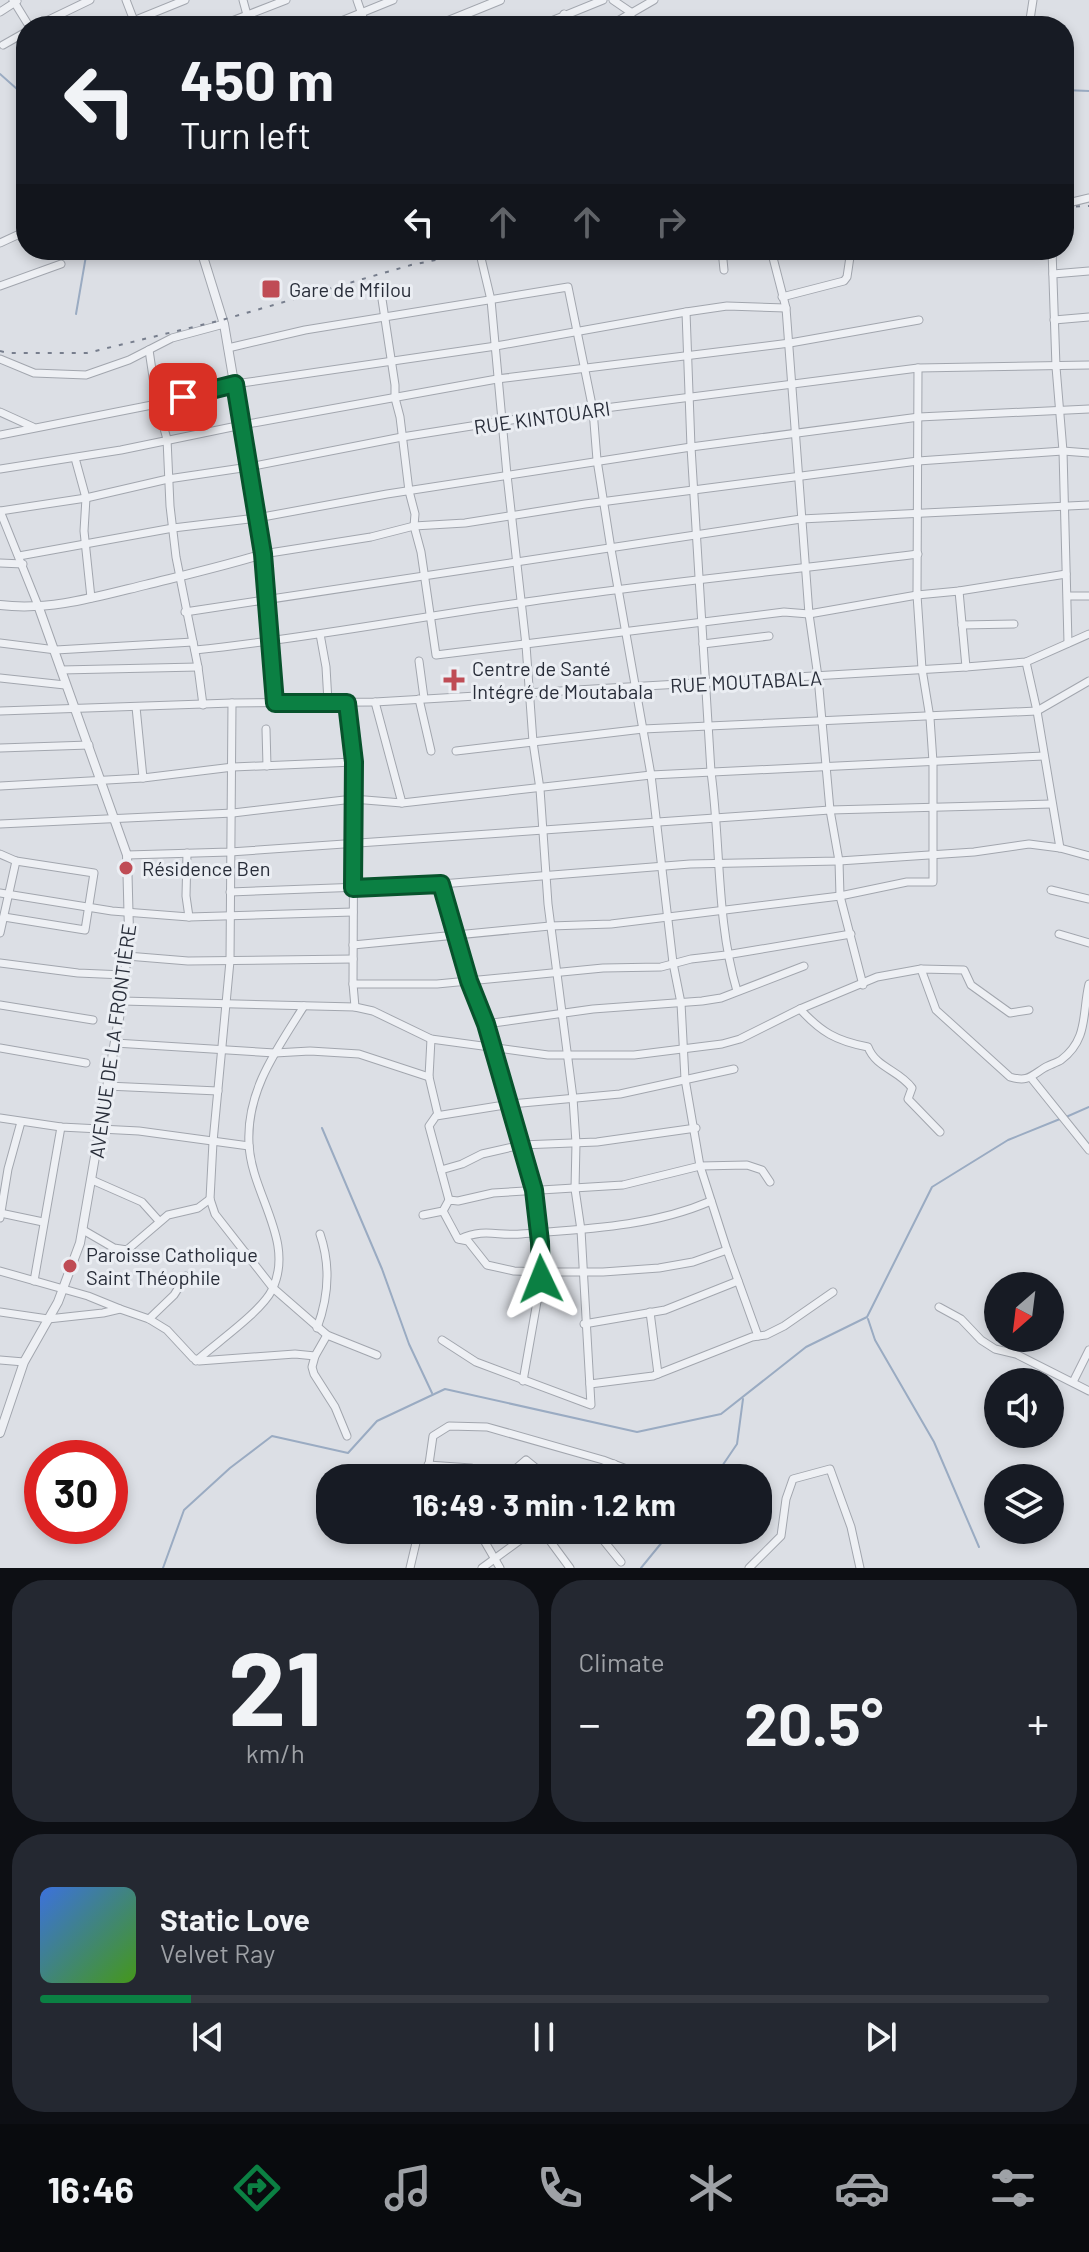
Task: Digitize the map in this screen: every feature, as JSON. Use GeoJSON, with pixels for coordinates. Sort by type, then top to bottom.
{"type":"FeatureCollection","features":[{"type":"Feature","properties":{"kind":"street"},"geometry":{"type":"LineString","coordinates":[[57,16],[90,0]]}},
{"type":"Feature","properties":{"kind":"street"},"geometry":{"type":"LineString","coordinates":[[152,16],[185,0]]}},
{"type":"Feature","properties":{"kind":"street"},"geometry":{"type":"LineString","coordinates":[[243,0],[247,15],[286,0]]}},
{"type":"Feature","properties":{"kind":"street"},"geometry":{"type":"LineString","coordinates":[[357,0],[363,16]]}},
{"type":"Feature","properties":{"kind":"street"},"geometry":{"type":"LineString","coordinates":[[354,16],[393,0]]}},
{"type":"Feature","properties":{"kind":"street"},"geometry":{"type":"LineString","coordinates":[[470,16],[500,0]]}},
{"type":"Feature","properties":{"kind":"street"},"geometry":{"type":"LineString","coordinates":[[560,16],[603,0]]}},
{"type":"Feature","properties":{"kind":"street"},"geometry":{"type":"LineString","coordinates":[[613,0],[632,13]]}},
{"type":"Feature","properties":{"kind":"street"},"geometry":{"type":"LineString","coordinates":[[627,16],[654,0]]}},
{"type":"Feature","properties":{"kind":"street"},"geometry":{"type":"LineString","coordinates":[[0,12],[15,1]]}},
{"type":"Feature","properties":{"kind":"street"},"geometry":{"type":"LineString","coordinates":[[3,45],[16,38]]}},
{"type":"Feature","properties":{"kind":"street"},"geometry":{"type":"LineString","coordinates":[[204,260],[224,324],[263,554],[275,703]]}},
{"type":"Feature","properties":{"kind":"street"},"geometry":{"type":"LineString","coordinates":[[442,1340],[476,1362],[591,1405],[581,1230],[575,1189],[573,1098],[550,926],[544,830],[491,300],[481,260]]}},
{"type":"Feature","properties":{"kind":"street"},"geometry":{"type":"LineString","coordinates":[[723,260],[724,270]]}},
{"type":"Feature","properties":{"kind":"street"},"geometry":{"type":"LineString","coordinates":[[773,260],[786,308],[790,343],[809,614],[830,810],[839,861],[840,896],[863,985]]}},
{"type":"Feature","properties":{"kind":"street"},"geometry":{"type":"LineString","coordinates":[[782,297],[844,281],[850,260]]}},
{"type":"Feature","properties":{"kind":"street"},"geometry":{"type":"LineString","coordinates":[[1052,260],[1063,451],[1068,643]]}},
{"type":"Feature","properties":{"kind":"street"},"geometry":{"type":"LineString","coordinates":[[0,286],[61,264]]}},
{"type":"Feature","properties":{"kind":"street"},"geometry":{"type":"LineString","coordinates":[[1053,274],[1089,271]]}},
{"type":"Feature","properties":{"kind":"street"},"geometry":{"type":"LineString","coordinates":[[380,286],[436,655],[784,612],[809,614],[1066,574]]}},
{"type":"Feature","properties":{"kind":"street"},"geometry":{"type":"LineString","coordinates":[[228,348],[292,333],[568,287],[593,410],[603,502],[651,775],[673,963],[681,1003],[685,1079],[696,1128],[700,1166],[758,1336]]}},
{"type":"Feature","properties":{"kind":"street"},"geometry":{"type":"LineString","coordinates":[[0,435],[157,404],[235,384],[496,346],[727,306],[786,308]]}},
{"type":"Feature","properties":{"kind":"street"},"geometry":{"type":"LineString","coordinates":[[686,312],[711,772],[726,955],[737,991]]}},
{"type":"Feature","properties":{"kind":"street"},"geometry":{"type":"LineString","coordinates":[[1054,320],[1089,317]]}},
{"type":"Feature","properties":{"kind":"street"},"geometry":{"type":"LineString","coordinates":[[0,469],[75,458],[497,379],[583,366],[790,343],[919,320]]}},
{"type":"Feature","properties":{"kind":"street"},"geometry":{"type":"LineString","coordinates":[[0,359],[34,373],[86,375],[116,365],[172,338],[224,324]]}},
{"type":"Feature","properties":{"kind":"street"},"geometry":{"type":"LineString","coordinates":[[149,350],[157,404],[167,439],[168,479],[179,577],[203,705]]}},
{"type":"Feature","properties":{"kind":"street","name":"RUE KINTOUARI"},"geometry":{"type":"LineString","coordinates":[[0,511],[503,421],[918,368],[1089,365]]}},
{"type":"Feature","properties":{"kind":"street"},"geometry":{"type":"LineString","coordinates":[[353,945],[550,926],[611,924],[840,896],[907,882],[933,882],[933,762],[917,595],[918,368]]}},
{"type":"Feature","properties":{"kind":"street"},"geometry":{"type":"LineString","coordinates":[[0,563],[173,528],[257,518],[597,460],[919,417],[1089,409]]}},
{"type":"Feature","properties":{"kind":"street"},"geometry":{"type":"LineString","coordinates":[[0,412],[35,427]]}},
{"type":"Feature","properties":{"kind":"street"},"geometry":{"type":"LineString","coordinates":[[0,605],[39,608],[179,577],[263,554],[371,537],[414,526],[511,517],[918,461],[1063,451],[1089,453]]}},
{"type":"Feature","properties":{"kind":"street"},"geometry":{"type":"LineString","coordinates":[[75,458],[86,498],[85,546],[91,598]]}},
{"type":"Feature","properties":{"kind":"street"},"geometry":{"type":"LineString","coordinates":[[185,612],[801,519],[1089,505]]}},
{"type":"Feature","properties":{"kind":"street","name":"AVENUE DE LA FRONTIÈRE"},"geometry":{"type":"LineString","coordinates":[[0,511],[3,526],[21,560],[56,650],[65,685],[102,779],[127,855],[130,912],[122,1001],[83,1230],[63,1290],[24,1362],[0,1433]]}},
{"type":"Feature","properties":{"kind":"street"},"geometry":{"type":"LineString","coordinates":[[0,643],[56,650],[194,646],[271,640],[700,578],[918,554]]}},
{"type":"Feature","properties":{"kind":"street"},"geometry":{"type":"LineString","coordinates":[[959,591],[966,667]]}},
{"type":"Feature","properties":{"kind":"street"},"geometry":{"type":"LineString","coordinates":[[1068,596],[1089,596]]}},
{"type":"Feature","properties":{"kind":"street"},"geometry":{"type":"LineString","coordinates":[[962,625],[1014,624]]}},
{"type":"Feature","properties":{"kind":"street"},"geometry":{"type":"LineString","coordinates":[[320,634],[328,702]]}},
{"type":"Feature","properties":{"kind":"street","name":"RUE MOUTABALA"},"geometry":{"type":"LineString","coordinates":[[0,711],[232,703],[375,702],[966,667],[1026,662],[1089,634]]}},
{"type":"Feature","properties":{"kind":"street"},"geometry":{"type":"LineString","coordinates":[[703,644],[769,636]]}},
{"type":"Feature","properties":{"kind":"street"},"geometry":{"type":"LineString","coordinates":[[419,661],[421,699],[431,751]]}},
{"type":"Feature","properties":{"kind":"street"},"geometry":{"type":"LineString","coordinates":[[1026,662],[1060,848]]}},
{"type":"Feature","properties":{"kind":"street"},"geometry":{"type":"LineString","coordinates":[[61,670],[198,667]]}},
{"type":"Feature","properties":{"kind":"street"},"geometry":{"type":"LineString","coordinates":[[0,678],[65,685]]}},
{"type":"Feature","properties":{"kind":"street"},"geometry":{"type":"LineString","coordinates":[[456,751],[643,729],[1037,711],[1089,681]]}},
{"type":"Feature","properties":{"kind":"street"},"geometry":{"type":"LineString","coordinates":[[375,702],[402,803]]}},
{"type":"Feature","properties":{"kind":"street"},"geometry":{"type":"LineString","coordinates":[[232,703],[230,961],[210,1199],[215,1214],[273,1288],[327,1335],[377,1355]]}},
{"type":"Feature","properties":{"kind":"street"},"geometry":{"type":"LineString","coordinates":[[347,703],[354,762],[355,1007]]}},
{"type":"Feature","properties":{"kind":"street"},"geometry":{"type":"LineString","coordinates":[[136,707],[143,778]]}},
{"type":"Feature","properties":{"kind":"street"},"geometry":{"type":"LineString","coordinates":[[266,729],[267,766]]}},
{"type":"Feature","properties":{"kind":"street"},"geometry":{"type":"LineString","coordinates":[[0,748],[89,745]]}},
{"type":"Feature","properties":{"kind":"street"},"geometry":{"type":"LineString","coordinates":[[0,824],[233,813],[353,799],[402,803],[651,775],[1044,756]]}},
{"type":"Feature","properties":{"kind":"street"},"geometry":{"type":"LineString","coordinates":[[0,786],[143,778],[233,767],[354,762]]}},
{"type":"Feature","properties":{"kind":"street"},"geometry":{"type":"LineString","coordinates":[[127,855],[230,852],[830,810],[1051,804]]}},
{"type":"Feature","properties":{"kind":"street"},"geometry":{"type":"LineString","coordinates":[[230,892],[441,884],[719,863],[839,861],[933,855],[1029,844],[1089,856]]}},
{"type":"Feature","properties":{"kind":"street"},"geometry":{"type":"LineString","coordinates":[[187,853],[189,917]]}},
{"type":"Feature","properties":{"kind":"street"},"geometry":{"type":"LineString","coordinates":[[0,854],[16,861],[93,872],[83,930],[4,917]]}},
{"type":"Feature","properties":{"kind":"street"},"geometry":{"type":"LineString","coordinates":[[0,932],[16,861]]}},
{"type":"Feature","properties":{"kind":"street"},"geometry":{"type":"LineString","coordinates":[[441,884],[469,981],[511,1104],[534,1190],[541,1272],[523,1381]]}},
{"type":"Feature","properties":{"kind":"street"},"geometry":{"type":"LineString","coordinates":[[1051,890],[1089,899]]}},
{"type":"Feature","properties":{"kind":"street"},"geometry":{"type":"LineString","coordinates":[[0,893],[89,908],[189,917],[353,912]]}},
{"type":"Feature","properties":{"kind":"street"},"geometry":{"type":"LineString","coordinates":[[353,984],[437,984],[603,968],[661,967],[851,934]]}},
{"type":"Feature","properties":{"kind":"street"},"geometry":{"type":"LineString","coordinates":[[1059,934],[1089,943]]}},
{"type":"Feature","properties":{"kind":"street"},"geometry":{"type":"LineString","coordinates":[[127,956],[230,961],[353,959]]}},
{"type":"Feature","properties":{"kind":"street"},"geometry":{"type":"LineString","coordinates":[[0,963],[78,973],[124,975]]}},
{"type":"Feature","properties":{"kind":"street"},"geometry":{"type":"LineString","coordinates":[[486,1024],[593,1009],[721,998],[804,966]]}},
{"type":"Feature","properties":{"kind":"street"},"geometry":{"type":"LineString","coordinates":[[921,969],[932,1002],[940,1014],[1010,1077],[1021,1080],[1032,1079],[1065,1056],[1087,1028],[1088,988]]}},
{"type":"Feature","properties":{"kind":"street"},"geometry":{"type":"LineString","coordinates":[[122,1001],[355,1007],[373,1011],[431,1039],[567,1056],[634,1055],[722,1044],[740,1039],[800,1009],[877,977],[921,969],[964,970],[971,985],[1010,1013],[1029,1010]]}},
{"type":"Feature","properties":{"kind":"street"},"geometry":{"type":"LineString","coordinates":[[0,1005],[93,1020]]}},
{"type":"Feature","properties":{"kind":"street"},"geometry":{"type":"LineString","coordinates":[[196,1361],[262,1305],[273,1288],[280,1265],[278,1242],[253,1174],[249,1146],[252,1105],[275,1053],[304,1006]]}},
{"type":"Feature","properties":{"kind":"street"},"geometry":{"type":"LineString","coordinates":[[800,1009],[819,1030],[837,1039],[868,1047],[876,1062],[905,1078],[912,1088],[908,1099],[940,1132]]}},
{"type":"Feature","properties":{"kind":"street"},"geometry":{"type":"LineString","coordinates":[[431,1039],[429,1077],[438,1115]]}},
{"type":"Feature","properties":{"kind":"street"},"geometry":{"type":"LineString","coordinates":[[115,1043],[275,1053],[310,1051],[359,1054],[429,1077]]}},
{"type":"Feature","properties":{"kind":"street"},"geometry":{"type":"LineString","coordinates":[[0,1048],[86,1063]]}},
{"type":"Feature","properties":{"kind":"street"},"geometry":{"type":"LineString","coordinates":[[443,1211],[449,1200],[429,1126],[438,1115],[511,1104],[620,1094],[734,1069]]}},
{"type":"Feature","properties":{"kind":"street"},"geometry":{"type":"LineString","coordinates":[[1032,1079],[1089,1150]]}},
{"type":"Feature","properties":{"kind":"street"},"geometry":{"type":"LineString","coordinates":[[107,1086],[218,1091]]}},
{"type":"Feature","properties":{"kind":"street"},"geometry":{"type":"LineString","coordinates":[[0,1118],[61,1127],[102,1127],[249,1146]]}},
{"type":"Feature","properties":{"kind":"street"},"geometry":{"type":"LineString","coordinates":[[21,1122],[0,1215],[43,1222]]}},
{"type":"Feature","properties":{"kind":"street"},"geometry":{"type":"LineString","coordinates":[[34,1281],[61,1127]]}},
{"type":"Feature","properties":{"kind":"street"},"geometry":{"type":"LineString","coordinates":[[441,1170],[482,1154],[521,1145],[576,1143],[696,1128]]}},
{"type":"Feature","properties":{"kind":"street"},"geometry":{"type":"LineString","coordinates":[[449,1200],[458,1201],[493,1193],[623,1185],[700,1166],[747,1165],[762,1170],[770,1182]]}},
{"type":"Feature","properties":{"kind":"street"},"geometry":{"type":"LineString","coordinates":[[92,1180],[142,1202],[159,1221]]}},
{"type":"Feature","properties":{"kind":"street"},"geometry":{"type":"LineString","coordinates":[[83,1230],[122,1251],[127,1250],[168,1215],[198,1208],[210,1199]]}},
{"type":"Feature","properties":{"kind":"street"},"geometry":{"type":"LineString","coordinates":[[458,1239],[476,1232],[521,1234],[581,1230],[675,1214],[711,1201]]}},
{"type":"Feature","properties":{"kind":"street"},"geometry":{"type":"LineString","coordinates":[[423,1215],[443,1211]]}},
{"type":"Feature","properties":{"kind":"street"},"geometry":{"type":"LineString","coordinates":[[443,1211],[458,1239]]}},
{"type":"Feature","properties":{"kind":"street"},"geometry":{"type":"LineString","coordinates":[[317,1328],[327,1291],[328,1261],[320,1234]]}},
{"type":"Feature","properties":{"kind":"street"},"geometry":{"type":"LineString","coordinates":[[458,1239],[468,1241],[487,1265],[514,1271],[603,1272],[659,1268],[693,1262],[727,1250]]}},
{"type":"Feature","properties":{"kind":"street"},"geometry":{"type":"LineString","coordinates":[[0,1271],[149,1319],[167,1330],[196,1361]]}},
{"type":"Feature","properties":{"kind":"street"},"geometry":{"type":"LineString","coordinates":[[149,1319],[174,1295],[186,1276]]}},
{"type":"Feature","properties":{"kind":"street"},"geometry":{"type":"LineString","coordinates":[[584,1324],[674,1306],[738,1281]]}},
{"type":"Feature","properties":{"kind":"street"},"geometry":{"type":"LineString","coordinates":[[590,1384],[658,1374],[766,1335],[833,1292]]}},
{"type":"Feature","properties":{"kind":"street"},"geometry":{"type":"LineString","coordinates":[[939,1307],[961,1319],[981,1340],[995,1349],[1016,1354],[1089,1391]]}},
{"type":"Feature","properties":{"kind":"street"},"geometry":{"type":"LineString","coordinates":[[0,1312],[48,1319],[120,1309]]}},
{"type":"Feature","properties":{"kind":"street"},"geometry":{"type":"LineString","coordinates":[[650,1312],[658,1374]]}},
{"type":"Feature","properties":{"kind":"street"},"geometry":{"type":"LineString","coordinates":[[327,1335],[312,1367],[335,1407],[347,1436]]}},
{"type":"Feature","properties":{"kind":"street"},"geometry":{"type":"LineString","coordinates":[[1073,1382],[1089,1350]]}},
{"type":"Feature","properties":{"kind":"street"},"geometry":{"type":"LineString","coordinates":[[196,1361],[295,1354],[315,1356]]}},
{"type":"Feature","properties":{"kind":"street"},"geometry":{"type":"LineString","coordinates":[[0,1360],[24,1362]]}},
{"type":"Feature","properties":{"kind":"street"},"geometry":{"type":"LineString","coordinates":[[428,1464],[431,1439],[436,1433],[449,1426],[476,1425],[507,1431],[614,1464]]}},
{"type":"Feature","properties":{"kind":"street"},"geometry":{"type":"LineString","coordinates":[[749,1568],[781,1536],[786,1499],[793,1479],[830,1469],[851,1527],[860,1568]]}},
{"type":"Feature","properties":{"kind":"street"},"geometry":{"type":"LineString","coordinates":[[410,1568],[416,1544]]}},
{"type":"Feature","properties":{"kind":"street"},"geometry":{"type":"LineString","coordinates":[[486,1544],[500,1568]]}},
{"type":"Feature","properties":{"kind":"street"},"geometry":{"type":"LineString","coordinates":[[482,1568],[515,1544]]}},
{"type":"Feature","properties":{"kind":"street"},"geometry":{"type":"LineString","coordinates":[[552,1544],[570,1568]]}},
{"type":"Feature","properties":{"kind":"street"},"geometry":{"type":"LineString","coordinates":[[606,1544],[621,1562]]}},
{"type":"Feature","properties":{"kind":"waterway"},"geometry":{"type":"LineString","coordinates":[[0,74],[16,88]]}},
{"type":"Feature","properties":{"kind":"waterway"},"geometry":{"type":"LineString","coordinates":[[1074,90],[1089,91]]}},
{"type":"Feature","properties":{"kind":"waterway"},"geometry":{"type":"LineString","coordinates":[[76,314],[85,260]]}},
{"type":"Feature","properties":{"kind":"waterway"},"geometry":{"type":"LineString","coordinates":[[1066,1117],[1089,1107]]}},
{"type":"Feature","properties":{"kind":"waterway"},"geometry":{"type":"LineString","coordinates":[[163,1568],[184,1510],[230,1468],[272,1436],[348,1453],[377,1421],[445,1389],[637,1432],[721,1414],[806,1347],[867,1317],[932,1187],[1008,1140],[1060,1119]]}},
{"type":"Feature","properties":{"kind":"waterway"},"geometry":{"type":"LineString","coordinates":[[322,1128],[382,1269],[409,1344],[432,1393]]}},
{"type":"Feature","properties":{"kind":"waterway"},"geometry":{"type":"LineString","coordinates":[[868,1319],[875,1340],[934,1442],[979,1547]]}},
{"type":"Feature","properties":{"kind":"waterway"},"geometry":{"type":"LineString","coordinates":[[723,1464],[737,1444],[743,1399]]}},
{"type":"Feature","properties":{"kind":"waterway"},"geometry":{"type":"LineString","coordinates":[[641,1568],[661,1544]]}},
{"type":"Feature","properties":{"kind":"railway"},"geometry":{"type":"LineString","coordinates":[[1074,207],[1089,206]]}},
{"type":"Feature","properties":{"kind":"railway"},"geometry":{"type":"LineString","coordinates":[[0,351],[87,353],[222,320],[435,260]]}},
{"type":"Feature","properties":{"kind":"place","name":"Gare de Mfilou"},"geometry":{"type":"Point","coordinates":[271,289]}},
{"type":"Feature","properties":{"kind":"place","name":"Centre de Santé Intégré de Moutabala"},"geometry":{"type":"Point","coordinates":[454,680]}},
{"type":"Feature","properties":{"kind":"place","name":"Résidence Ben"},"geometry":{"type":"Point","coordinates":[126,868]}},
{"type":"Feature","properties":{"kind":"place","name":"Paroisse Catholique Saint Théophile"},"geometry":{"type":"Point","coordinates":[70,1266]}},
{"type":"Feature","properties":{"kind":"route"},"geometry":{"type":"LineString","coordinates":[[183,397],[235,384],[260,529],[275,703],[347,703],[354,762],[353,888],[441,884],[469,981],[511,1104],[534,1190],[541,1279]]}}]}
